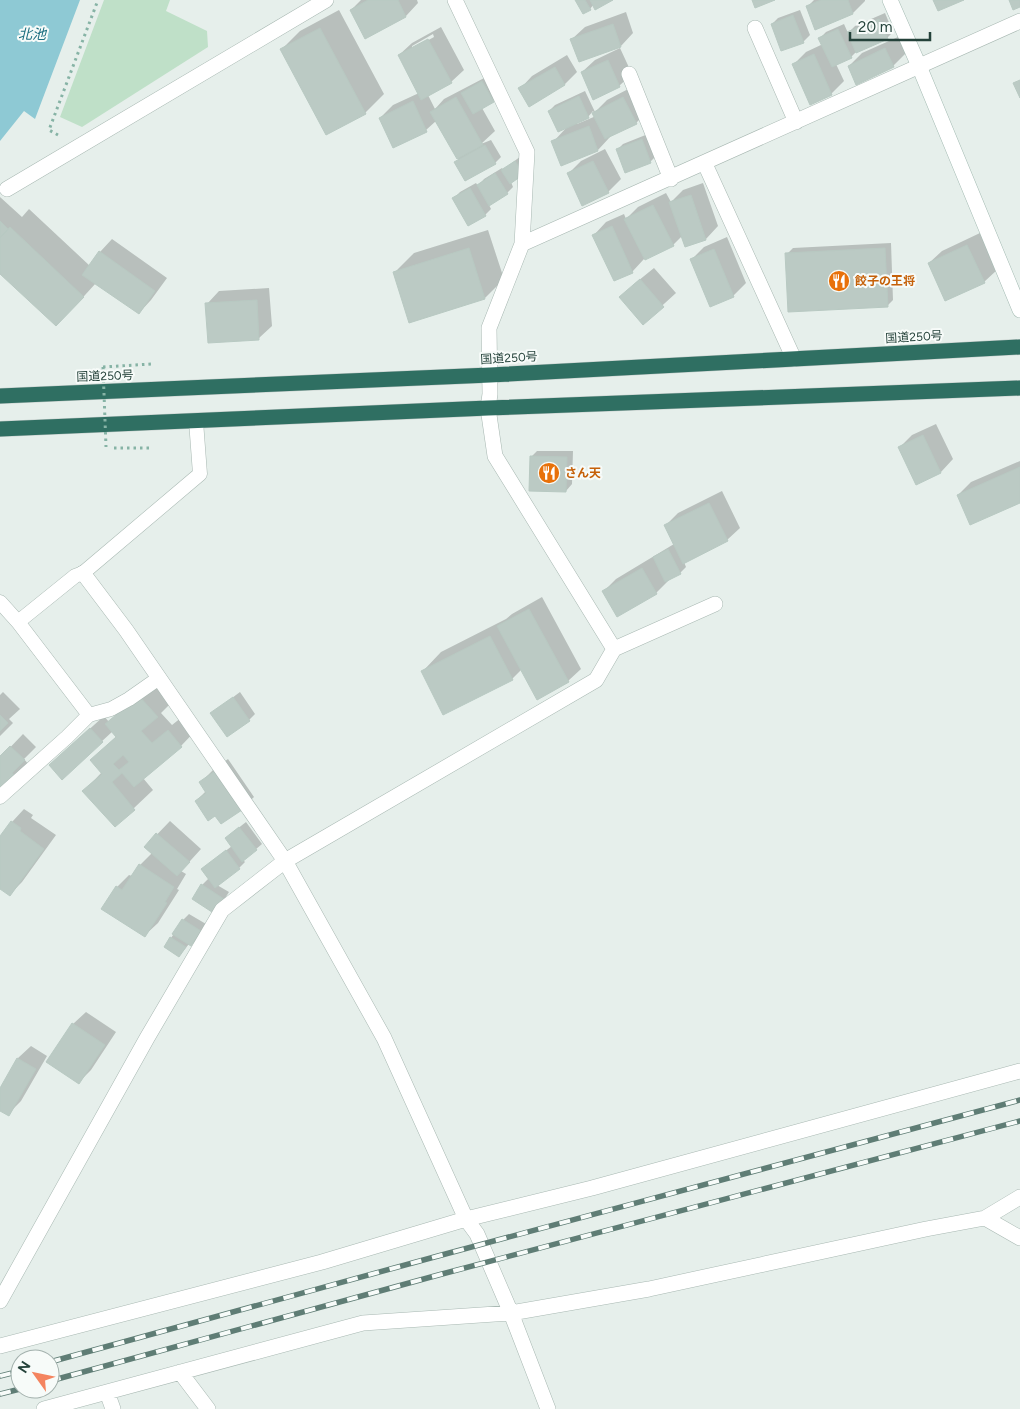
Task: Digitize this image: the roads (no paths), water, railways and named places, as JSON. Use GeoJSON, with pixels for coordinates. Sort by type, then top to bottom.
{"type":"FeatureCollection","features":[{"type":"Feature","properties":{"kind":"highway","name":"国道250号"},"geometry":{"type":"LineString","coordinates":[[0,396],[490,375],[1020,347]]}},
{"type":"Feature","properties":{"kind":"highway"},"geometry":{"type":"LineString","coordinates":[[0,429],[1020,388]]}},
{"type":"Feature","properties":{"kind":"street"},"geometry":{"type":"LineString","coordinates":[[7,189],[326,0]]}},
{"type":"Feature","properties":{"kind":"street"},"geometry":{"type":"LineString","coordinates":[[456,0],[527,152],[522,244],[489,328],[490,375],[488,408],[495,456],[614,649]]}},
{"type":"Feature","properties":{"kind":"street"},"geometry":{"type":"LineString","coordinates":[[890,0],[1020,310]]}},
{"type":"Feature","properties":{"kind":"street"},"geometry":{"type":"LineString","coordinates":[[522,244],[705,164],[1020,21]]}},
{"type":"Feature","properties":{"kind":"street"},"geometry":{"type":"LineString","coordinates":[[755,28],[796,122]]}},
{"type":"Feature","properties":{"kind":"street"},"geometry":{"type":"LineString","coordinates":[[628,74],[671,179]]}},
{"type":"Feature","properties":{"kind":"street"},"geometry":{"type":"LineString","coordinates":[[705,164],[794,359]]}},
{"type":"Feature","properties":{"kind":"street"},"geometry":{"type":"LineString","coordinates":[[83,573],[126,630],[285,862],[384,1038],[466,1219],[477,1234],[511,1313],[548,1409]]}},
{"type":"Feature","properties":{"kind":"street"},"geometry":{"type":"LineString","coordinates":[[0,1301],[152,1030],[222,910],[285,862],[596,680],[614,649],[715,604]]}},
{"type":"Feature","properties":{"kind":"street"},"geometry":{"type":"LineString","coordinates":[[0,1346],[322,1262],[466,1219],[592,1188],[1020,1071]]}},
{"type":"Feature","properties":{"kind":"street"},"geometry":{"type":"LineString","coordinates":[[44,1409],[363,1323],[511,1313],[649,1288],[985,1218],[1020,1197]]}},
{"type":"Feature","properties":{"kind":"street"},"geometry":{"type":"LineString","coordinates":[[985,1218],[1020,1238]]}},
{"type":"Feature","properties":{"kind":"street"},"geometry":{"type":"LineString","coordinates":[[180,1372],[208,1409]]}},
{"type":"Feature","properties":{"kind":"street"},"geometry":{"type":"LineString","coordinates":[[107,1392],[113,1409]]}},
{"type":"Feature","properties":{"kind":"lane"},"geometry":{"type":"LineString","coordinates":[[18,622],[75,576],[83,573],[200,474],[196,421]]}},
{"type":"Feature","properties":{"kind":"lane"},"geometry":{"type":"LineString","coordinates":[[0,602],[18,622],[89,715]]}},
{"type":"Feature","properties":{"kind":"lane"},"geometry":{"type":"LineString","coordinates":[[0,797],[89,715],[111,709],[129,700],[159,678]]}},
{"type":"Feature","properties":{"kind":"water","name":"北池"},"geometry":{"type":"Polygon","coordinates":[[[0,0],[80,0],[35,119],[24,111],[0,141],[0,0]]]}},
{"type":"Feature","properties":{"kind":"railway"},"geometry":{"type":"LineString","coordinates":[[60,1359],[1020,1100]]}},
{"type":"Feature","properties":{"kind":"railway"},"geometry":{"type":"LineString","coordinates":[[60,1378],[442,1274],[1020,1121]]}},
{"type":"Feature","properties":{"kind":"railway"},"geometry":{"type":"LineString","coordinates":[[0,1376],[10,1374]]}},
{"type":"Feature","properties":{"kind":"railway"},"geometry":{"type":"LineString","coordinates":[[0,1394],[10,1392]]}},
{"type":"Feature","properties":{"kind":"place","name":"餃子の王将"},"geometry":{"type":"Point","coordinates":[839,281]}},
{"type":"Feature","properties":{"kind":"place","name":"さん天"},"geometry":{"type":"Point","coordinates":[549,473]}}]}
